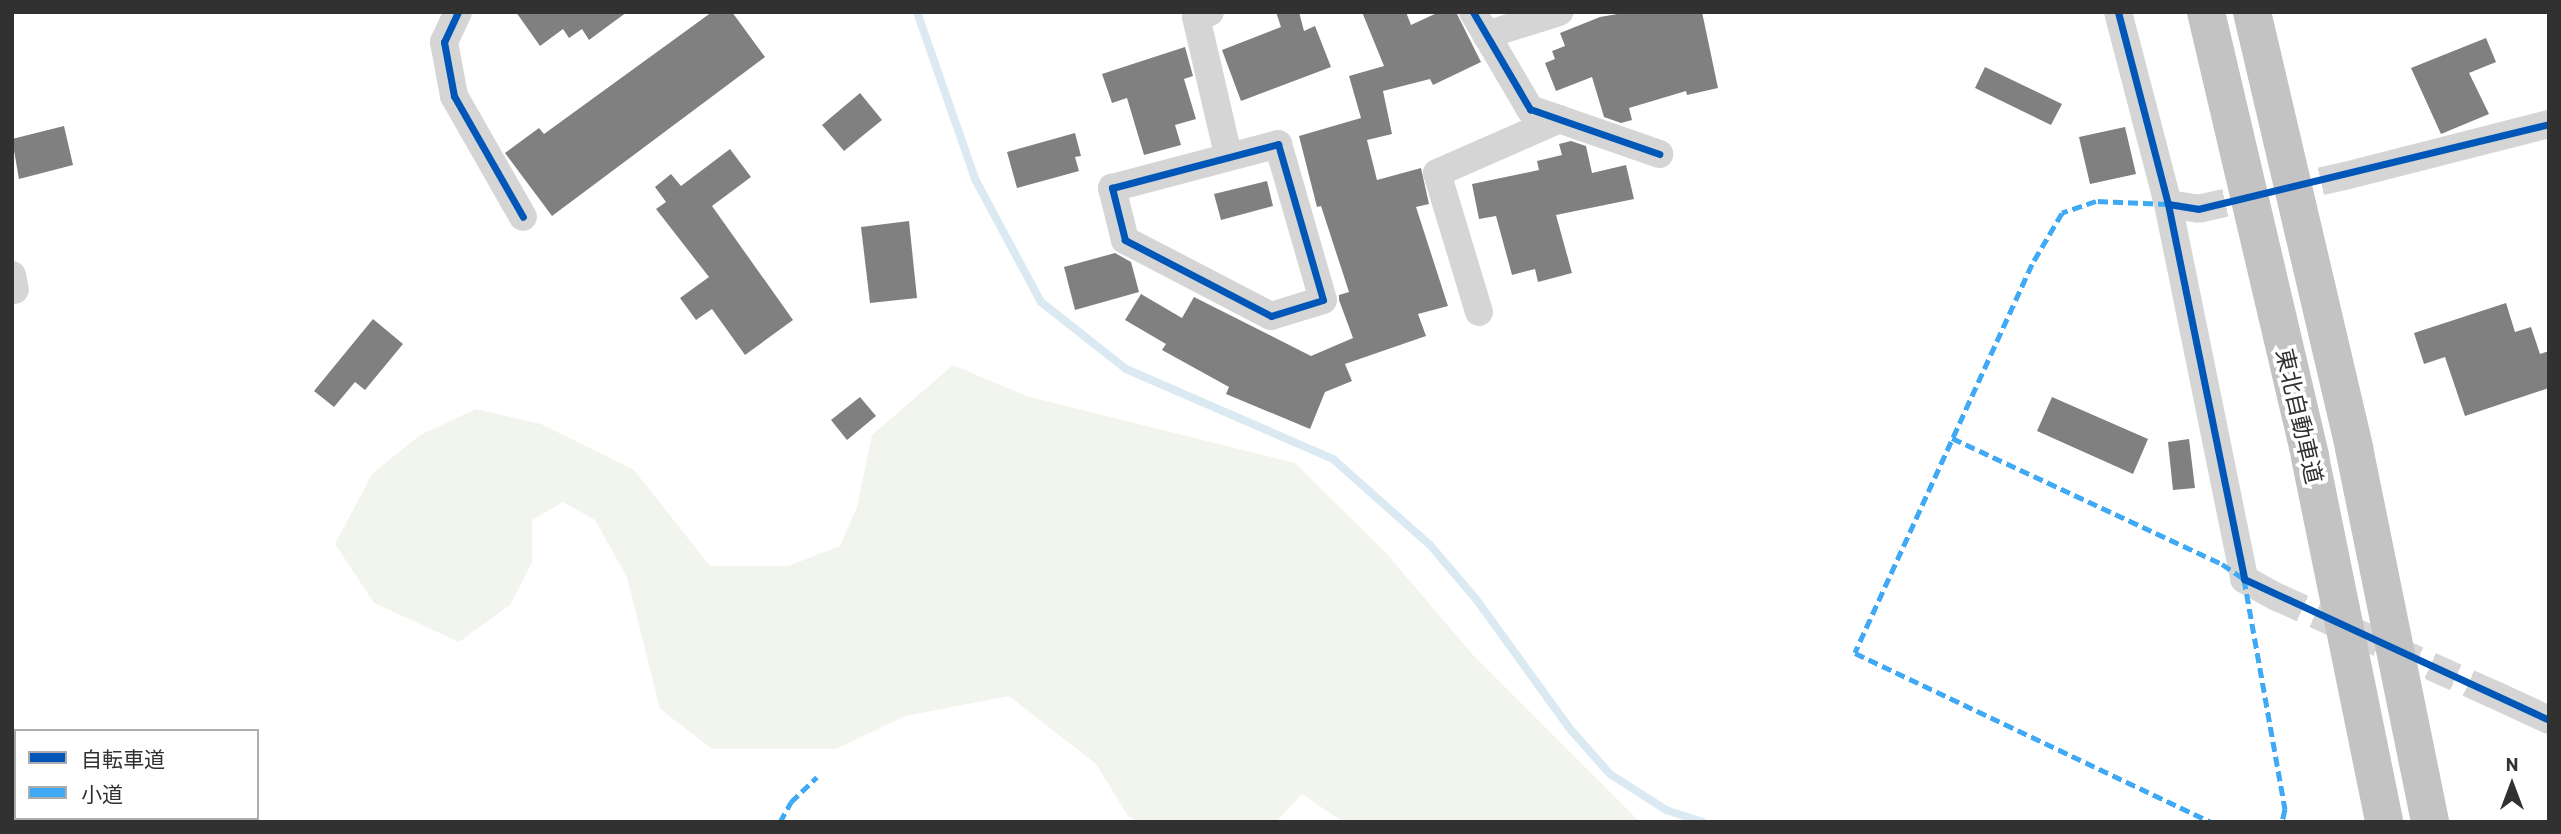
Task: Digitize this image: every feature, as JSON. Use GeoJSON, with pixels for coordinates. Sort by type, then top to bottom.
{"type":"FeatureCollection","features":[{"type":"Feature","properties":{"kind":"highway","name":"東北自動車道"},"geometry":{"type":"LineString","coordinates":[[2206,12],[2310,457],[2384,822]]}},
{"type":"Feature","properties":{"kind":"highway","name":"東北自動車道"},"geometry":{"type":"LineString","coordinates":[[2252,12],[2354,448],[2430,822]]}},
{"type":"Feature","properties":{"kind":"street"},"geometry":{"type":"LineString","coordinates":[[458,12],[444,42],[454,96],[523,217]]}},
{"type":"Feature","properties":{"kind":"street"},"geometry":{"type":"LineString","coordinates":[[1210,12],[1196,18],[1228,154]]}},
{"type":"Feature","properties":{"kind":"street"},"geometry":{"type":"LineString","coordinates":[[1559,12],[1480,24],[1530,109],[1659,154]]}},
{"type":"Feature","properties":{"kind":"street"},"geometry":{"type":"LineString","coordinates":[[2118,12],[2168,204],[2244,579],[2277,597]]}},
{"type":"Feature","properties":{"kind":"street"},"geometry":{"type":"LineString","coordinates":[[1479,312],[1437,173],[1560,120]]}},
{"type":"Feature","properties":{"kind":"street"},"geometry":{"type":"LineString","coordinates":[[2345,176],[2549,124]]}},
{"type":"Feature","properties":{"kind":"street"},"geometry":{"type":"LineString","coordinates":[[1278,144],[1323,300],[1271,316],[1125,240],[1112,188],[1228,154],[1278,144]]}},
{"type":"Feature","properties":{"kind":"street"},"geometry":{"type":"LineString","coordinates":[[2168,204],[2198,209]]}},
{"type":"Feature","properties":{"kind":"street"},"geometry":{"type":"LineString","coordinates":[[2493,694],[2549,720]]}},
{"type":"Feature","properties":{"kind":"shaded area"},"geometry":{"type":"Polygon","coordinates":[[[953,365],[1026,396],[1295,463],[1387,554],[1473,655],[1640,822],[1343,822],[1302,794],[1276,822],[1137,822],[1128,816],[1096,764],[1009,696],[905,716],[836,749],[712,749],[660,709],[627,577],[595,520],[563,502],[532,520],[532,563],[510,605],[459,642],[374,603],[335,544],[372,474],[420,435],[476,409],[541,424],[634,470],[710,566],[788,566],[840,546],[857,507],[872,435],[953,365]]]}},
{"type":"Feature","properties":{"kind":"building"},"geometry":{"type":"Polygon","coordinates":[[[516,12],[627,12],[589,40],[582,29],[569,38],[563,29],[540,46],[516,12]]]}},
{"type":"Feature","properties":{"kind":"building"},"geometry":{"type":"Polygon","coordinates":[[[712,12],[732,12],[765,57],[552,216],[505,153],[539,128],[544,134],[712,12]]]}},
{"type":"Feature","properties":{"kind":"building"},"geometry":{"type":"Polygon","coordinates":[[[1276,12],[1299,12],[1304,31],[1315,26],[1331,67],[1241,101],[1222,50],[1281,27],[1276,12]]]}},
{"type":"Feature","properties":{"kind":"building"},"geometry":{"type":"Polygon","coordinates":[[[1362,12],[1406,12],[1411,25],[1439,12],[1456,12],[1481,62],[1433,85],[1430,79],[1383,91],[1392,134],[1367,140],[1377,180],[1421,168],[1429,204],[1416,207],[1448,306],[1418,314],[1426,336],[1345,364],[1352,381],[1325,392],[1310,429],[1226,394],[1229,387],[1162,350],[1166,344],[1125,320],[1141,294],[1182,318],[1194,297],[1311,356],[1353,338],[1339,300],[1339,295],[1349,292],[1321,206],[1317,207],[1299,136],[1361,118],[1349,76],[1384,66],[1362,12]]]}},
{"type":"Feature","properties":{"kind":"building"},"geometry":{"type":"Polygon","coordinates":[[[1629,12],[1702,12],[1718,88],[1687,95],[1686,91],[1629,108],[1632,120],[1621,123],[1604,117],[1592,77],[1556,91],[1545,63],[1555,59],[1552,51],[1565,46],[1560,33],[1600,17],[1629,12]]]}},
{"type":"Feature","properties":{"kind":"building"},"geometry":{"type":"Polygon","coordinates":[[[2486,38],[2496,62],[2469,73],[2489,114],[2441,134],[2411,68],[2486,38]]]}},
{"type":"Feature","properties":{"kind":"building"},"geometry":{"type":"Polygon","coordinates":[[[1185,47],[1193,76],[1184,79],[1196,119],[1175,125],[1181,145],[1144,155],[1127,98],[1112,103],[1102,74],[1185,47]]]}},
{"type":"Feature","properties":{"kind":"building"},"geometry":{"type":"Polygon","coordinates":[[[1985,67],[2062,104],[2051,125],[1975,88],[1985,67]]]}},
{"type":"Feature","properties":{"kind":"building"},"geometry":{"type":"Polygon","coordinates":[[[860,93],[882,120],[844,151],[822,125],[860,93]]]}},
{"type":"Feature","properties":{"kind":"building"},"geometry":{"type":"Polygon","coordinates":[[[64,126],[73,165],[19,179],[12,139],[64,126]]]}},
{"type":"Feature","properties":{"kind":"building"},"geometry":{"type":"Polygon","coordinates":[[[2125,127],[2136,174],[2090,184],[2079,137],[2125,127]]]}},
{"type":"Feature","properties":{"kind":"building"},"geometry":{"type":"Polygon","coordinates":[[[1075,133],[1081,156],[1075,157],[1079,171],[1017,188],[1007,152],[1075,133]]]}},
{"type":"Feature","properties":{"kind":"building"},"geometry":{"type":"Polygon","coordinates":[[[1571,141],[1586,146],[1592,173],[1626,165],[1634,199],[1556,215],[1572,273],[1538,282],[1535,269],[1512,275],[1496,216],[1479,219],[1472,184],[1539,170],[1537,161],[1562,155],[1559,144],[1571,141]]]}},
{"type":"Feature","properties":{"kind":"building"},"geometry":{"type":"Polygon","coordinates":[[[730,149],[751,177],[712,206],[793,320],[745,355],[712,309],[696,320],[680,298],[709,277],[656,209],[666,202],[655,187],[671,174],[681,186],[730,149]]]}},
{"type":"Feature","properties":{"kind":"building"},"geometry":{"type":"Polygon","coordinates":[[[1267,181],[1273,206],[1221,220],[1214,194],[1267,181]]]}},
{"type":"Feature","properties":{"kind":"building"},"geometry":{"type":"Polygon","coordinates":[[[909,221],[917,298],[870,303],[861,227],[909,221]]]}},
{"type":"Feature","properties":{"kind":"building"},"geometry":{"type":"Polygon","coordinates":[[[1115,253],[1131,262],[1139,292],[1075,310],[1064,267],[1115,253]]]}},
{"type":"Feature","properties":{"kind":"building"},"geometry":{"type":"Polygon","coordinates":[[[2506,303],[2515,332],[2531,327],[2540,354],[2549,351],[2549,388],[2465,416],[2445,357],[2424,364],[2414,333],[2506,303]]]}},
{"type":"Feature","properties":{"kind":"building"},"geometry":{"type":"Polygon","coordinates":[[[373,319],[403,344],[365,390],[355,382],[334,407],[314,391],[373,319]]]}},
{"type":"Feature","properties":{"kind":"building"},"geometry":{"type":"Polygon","coordinates":[[[860,397],[876,416],[847,440],[831,420],[860,397]]]}},
{"type":"Feature","properties":{"kind":"building"},"geometry":{"type":"Polygon","coordinates":[[[2052,397],[2148,439],[2133,474],[2037,431],[2052,397]]]}},
{"type":"Feature","properties":{"kind":"building"},"geometry":{"type":"Polygon","coordinates":[[[2189,439],[2195,488],[2173,490],[2168,442],[2189,439]]]}},
{"type":"Feature","properties":{"kind":"waterway"},"geometry":{"type":"LineString","coordinates":[[917,12],[975,179],[1041,302],[1126,369],[1333,459],[1430,545],[1476,599],[1570,729],[1610,774],[1666,810],[1702,822]]}},
{"type":"Feature","properties":{"kind":"tunnel"},"geometry":{"type":"LineString","coordinates":[[2198,209],[2345,176]]}},
{"type":"Feature","properties":{"kind":"tunnel"},"geometry":{"type":"LineString","coordinates":[[2277,597],[2493,694]]}},
{"type":"Feature","properties":{"kind":"marked path"},"geometry":{"type":"LineString","coordinates":[[2168,204],[2096,201],[2062,213],[2032,264],[1855,653],[2211,822]]}},
{"type":"Feature","properties":{"kind":"marked path"},"geometry":{"type":"LineString","coordinates":[[1952,438],[2222,564],[2244,579],[2285,809],[2282,822]]}},
{"type":"Feature","properties":{"kind":"marked path"},"geometry":{"type":"LineString","coordinates":[[780,822],[791,802],[817,777]]}},
{"type":"Feature","properties":{"kind":"cycle path"},"geometry":{"type":"LineString","coordinates":[[458,12],[444,42],[454,96],[523,217]]}},
{"type":"Feature","properties":{"kind":"cycle path"},"geometry":{"type":"LineString","coordinates":[[1473,12],[1530,109],[1659,154]]}},
{"type":"Feature","properties":{"kind":"cycle path"},"geometry":{"type":"LineString","coordinates":[[2118,12],[2168,204],[2244,579],[2549,720]]}},
{"type":"Feature","properties":{"kind":"cycle path"},"geometry":{"type":"LineString","coordinates":[[2168,204],[2198,209],[2549,124]]}},
{"type":"Feature","properties":{"kind":"cycle path"},"geometry":{"type":"LineString","coordinates":[[1278,144],[1323,300],[1271,316],[1125,240],[1112,188],[1278,144]]}}]}
